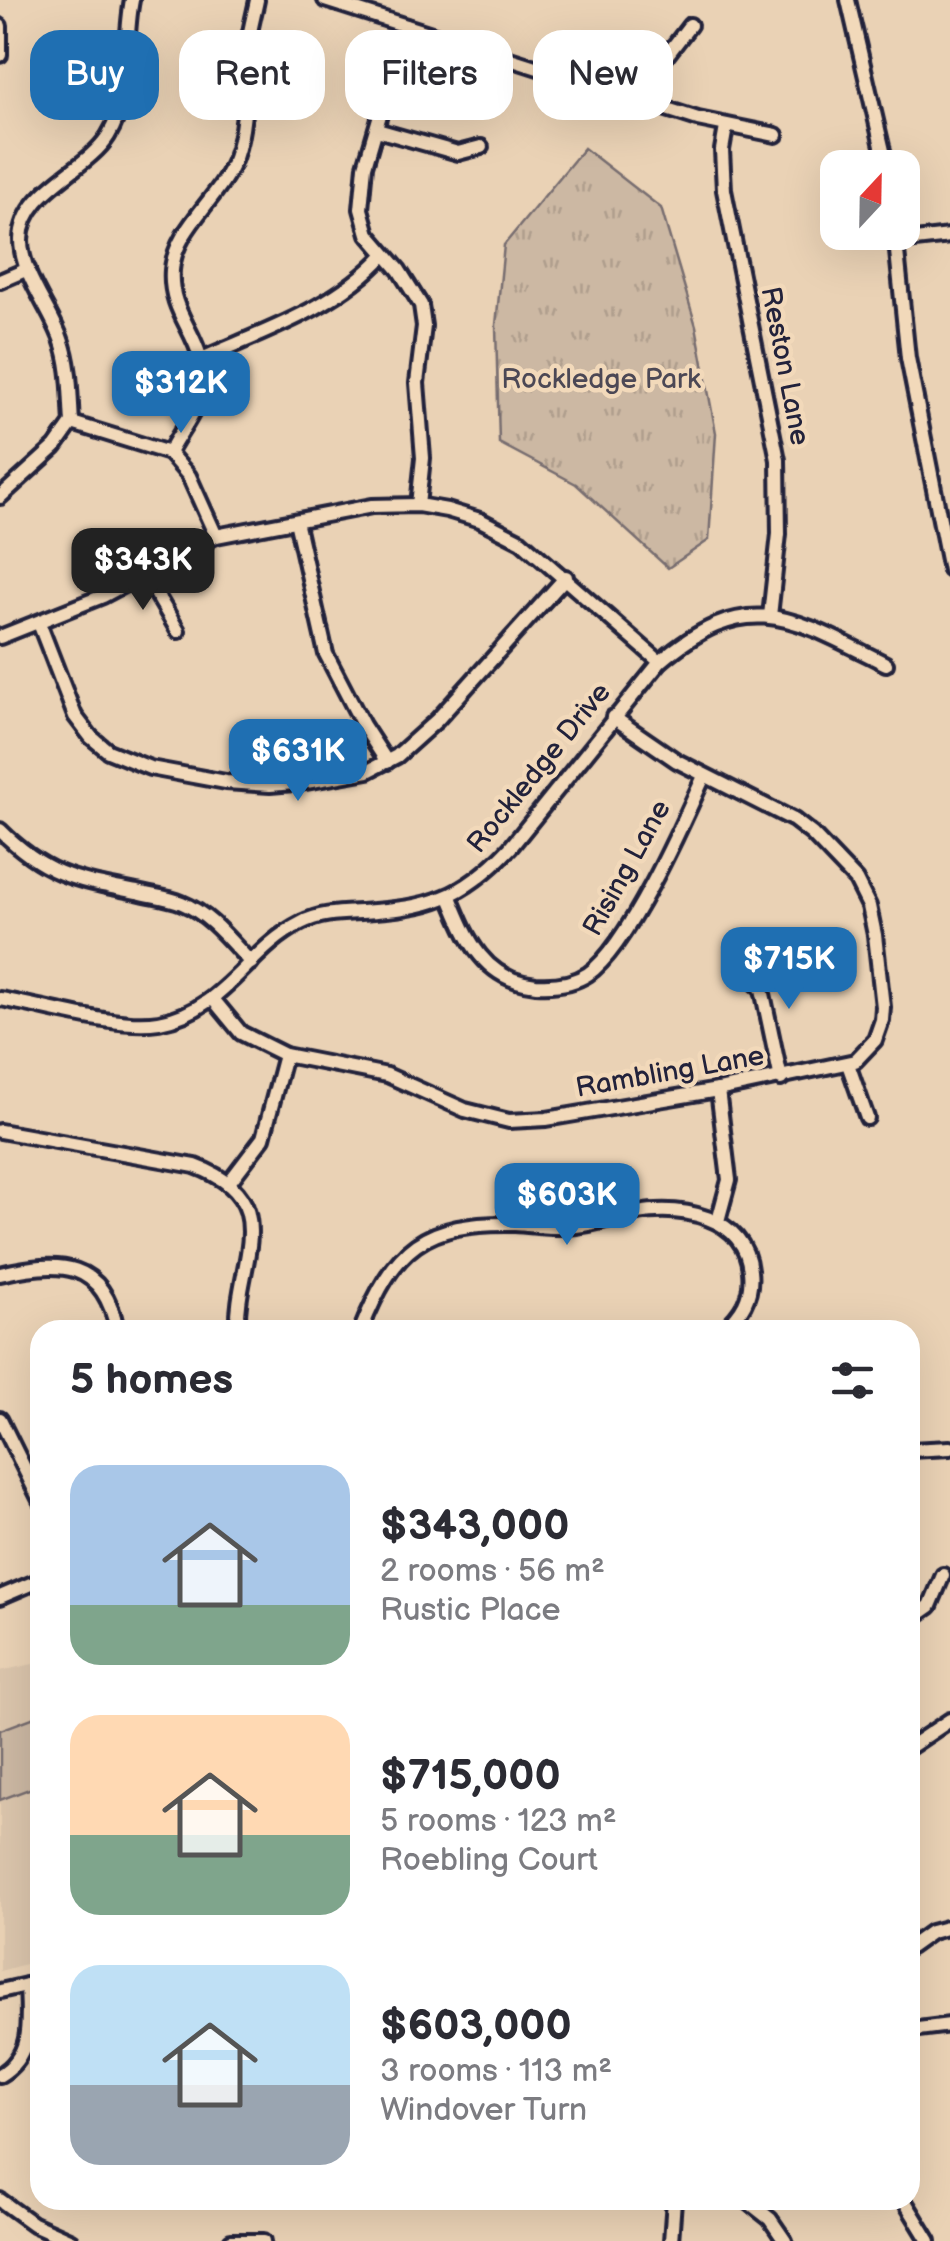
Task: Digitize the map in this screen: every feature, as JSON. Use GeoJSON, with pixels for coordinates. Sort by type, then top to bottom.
{"type":"FeatureCollection","features":[{"type":"Feature","properties":{"kind":"street"},"geometry":{"type":"LineString","coordinates":[[0,497],[55,447],[72,423],[63,344],[28,269],[22,236],[31,210],[111,130],[122,98],[132,0]]}},
{"type":"Feature","properties":{"kind":"street"},"geometry":{"type":"LineString","coordinates":[[169,454],[200,396],[204,358],[176,302],[172,271],[188,230],[234,162],[245,113],[246,58],[257,0]]}},
{"type":"Feature","properties":{"kind":"street"},"geometry":{"type":"LineString","coordinates":[[324,0],[347,3],[406,26],[533,66]]}},
{"type":"Feature","properties":{"kind":"street"},"geometry":{"type":"LineString","coordinates":[[848,0],[883,150]]}},
{"type":"Feature","properties":{"kind":"street"},"geometry":{"type":"LineString","coordinates":[[673,47],[690,25]]}},
{"type":"Feature","properties":{"kind":"street"},"geometry":{"type":"LineString","coordinates":[[0,26],[0,55]]}},
{"type":"Feature","properties":{"kind":"street"},"geometry":{"type":"LineString","coordinates":[[406,26],[362,184],[361,209],[368,234],[415,292],[423,316],[416,383],[423,458],[418,505]]}},
{"type":"Feature","properties":{"kind":"street"},"geometry":{"type":"LineString","coordinates":[[673,110],[726,127],[776,136]]}},
{"type":"Feature","properties":{"kind":"street","name":"Reston Lane"},"geometry":{"type":"LineString","coordinates":[[726,127],[722,150],[724,190],[778,460],[779,534],[770,616]]}},
{"type":"Feature","properties":{"kind":"street"},"geometry":{"type":"LineString","coordinates":[[377,130],[458,153],[482,147]]}},
{"type":"Feature","properties":{"kind":"street"},"geometry":{"type":"LineString","coordinates":[[920,237],[950,236]]}},
{"type":"Feature","properties":{"kind":"street"},"geometry":{"type":"LineString","coordinates":[[897,250],[908,358],[950,570]]}},
{"type":"Feature","properties":{"kind":"street"},"geometry":{"type":"LineString","coordinates":[[204,358],[344,291],[365,276],[384,254]]}},
{"type":"Feature","properties":{"kind":"street"},"geometry":{"type":"LineString","coordinates":[[0,281],[28,269]]}},
{"type":"Feature","properties":{"kind":"street"},"geometry":{"type":"LineString","coordinates":[[72,423],[169,454],[189,476],[216,536]]}},
{"type":"Feature","properties":{"kind":"street"},"geometry":{"type":"LineString","coordinates":[[0,637],[102,596],[216,536],[372,506],[418,505],[493,525],[521,540],[660,662]]}},
{"type":"Feature","properties":{"kind":"street"},"geometry":{"type":"LineString","coordinates":[[296,521],[326,654],[387,762]]}},
{"type":"Feature","properties":{"kind":"street"},"geometry":{"type":"LineString","coordinates":[[144,573],[178,632]]}},
{"type":"Feature","properties":{"kind":"street"},"geometry":{"type":"LineString","coordinates":[[39,623],[79,724],[101,745],[124,758],[160,770],[248,785],[330,779],[368,771],[387,762],[437,720],[566,577]]}},
{"type":"Feature","properties":{"kind":"street","name":"Rockledge Drive"},"geometry":{"type":"LineString","coordinates":[[0,999],[146,1023],[173,1018],[214,999],[282,935],[306,920],[331,914],[422,907],[450,898],[487,872],[510,848],[660,662],[685,640],[710,626],[732,619],[770,616],[802,624],[886,664]]}},
{"type":"Feature","properties":{"kind":"street"},"geometry":{"type":"LineString","coordinates":[[613,717],[656,750],[802,826],[864,892],[881,970],[882,1020],[870,1049],[848,1064],[868,1118]]}},
{"type":"Feature","properties":{"kind":"street","name":"Rising Lane"},"geometry":{"type":"LineString","coordinates":[[450,898],[473,948],[500,974],[518,982],[549,986],[584,977],[602,962],[630,921],[704,776]]}},
{"type":"Feature","properties":{"kind":"street"},"geometry":{"type":"LineString","coordinates":[[0,830],[30,858],[58,873],[88,884],[166,898],[196,910],[252,963]]}},
{"type":"Feature","properties":{"kind":"street"},"geometry":{"type":"LineString","coordinates":[[746,974],[762,989],[780,1079]]}},
{"type":"Feature","properties":{"kind":"street","name":"Rambling Lane"},"geometry":{"type":"LineString","coordinates":[[214,999],[242,1033],[284,1055],[387,1075],[465,1110],[509,1121],[546,1119],[848,1064]]}},
{"type":"Feature","properties":{"kind":"street"},"geometry":{"type":"LineString","coordinates":[[228,1184],[264,1138],[284,1055]]}},
{"type":"Feature","properties":{"kind":"street"},"geometry":{"type":"LineString","coordinates":[[718,1090],[729,1162],[727,1192],[718,1221]]}},
{"type":"Feature","properties":{"kind":"street"},"geometry":{"type":"LineString","coordinates":[[0,1131],[195,1166],[218,1175],[246,1209],[252,1239],[239,1320]]}},
{"type":"Feature","properties":{"kind":"street"},"geometry":{"type":"LineString","coordinates":[[366,1320],[382,1283],[397,1262],[420,1242],[456,1227],[572,1227],[658,1212],[688,1213],[718,1221],[743,1244],[750,1273],[747,1301],[734,1320]]}},
{"type":"Feature","properties":{"kind":"street"},"geometry":{"type":"LineString","coordinates":[[0,1274],[50,1264],[76,1270],[108,1297],[114,1320]]}},
{"type":"Feature","properties":{"kind":"street"},"geometry":{"type":"LineString","coordinates":[[0,1419],[30,1480]]}},
{"type":"Feature","properties":{"kind":"street"},"geometry":{"type":"LineString","coordinates":[[920,1450],[950,1448]]}},
{"type":"Feature","properties":{"kind":"street"},"geometry":{"type":"LineString","coordinates":[[920,1613],[930,1606],[943,1575]]}},
{"type":"Feature","properties":{"kind":"street"},"geometry":{"type":"LineString","coordinates":[[0,1596],[30,1584]]}},
{"type":"Feature","properties":{"kind":"street"},"geometry":{"type":"LineString","coordinates":[[920,1740],[950,1720]]}},
{"type":"Feature","properties":{"kind":"street"},"geometry":{"type":"LineString","coordinates":[[920,1940],[931,1932],[950,1927]]}},
{"type":"Feature","properties":{"kind":"street"},"geometry":{"type":"LineString","coordinates":[[0,1991],[30,1984]]}},
{"type":"Feature","properties":{"kind":"street"},"geometry":{"type":"LineString","coordinates":[[0,2075],[17,2061],[26,2042],[30,2012]]}},
{"type":"Feature","properties":{"kind":"street"},"geometry":{"type":"LineString","coordinates":[[920,2029],[950,2025]]}},
{"type":"Feature","properties":{"kind":"street"},"geometry":{"type":"LineString","coordinates":[[26,2042],[30,2045]]}},
{"type":"Feature","properties":{"kind":"street"},"geometry":{"type":"LineString","coordinates":[[0,2200],[34,2224],[71,2241]]}},
{"type":"Feature","properties":{"kind":"street"},"geometry":{"type":"LineString","coordinates":[[672,2241],[674,2210]]}},
{"type":"Feature","properties":{"kind":"street"},"geometry":{"type":"LineString","coordinates":[[759,2210],[785,2241]]}},
{"type":"Feature","properties":{"kind":"street"},"geometry":{"type":"LineString","coordinates":[[910,2210],[929,2241]]}},
{"type":"Feature","properties":{"kind":"street"},"geometry":{"type":"LineString","coordinates":[[231,2241],[264,2241]]}},
{"type":"Feature","properties":{"kind":"shaded area"},"geometry":{"type":"Polygon","coordinates":[[[30,1665],[30,1963],[0,1971],[0,1671],[30,1665]]]}},
{"type":"Feature","properties":{"kind":"green space","name":"Rockledge Park"},"geometry":{"type":"Polygon","coordinates":[[[584,148],[661,208],[696,326],[716,433],[709,540],[668,568],[576,484],[499,443],[496,325],[504,245],[584,148]]]}},
{"type":"Feature","properties":{"kind":"green space"},"geometry":{"type":"Polygon","coordinates":[[[30,1719],[30,1789],[0,1800],[0,1730],[30,1719]]]}}]}
